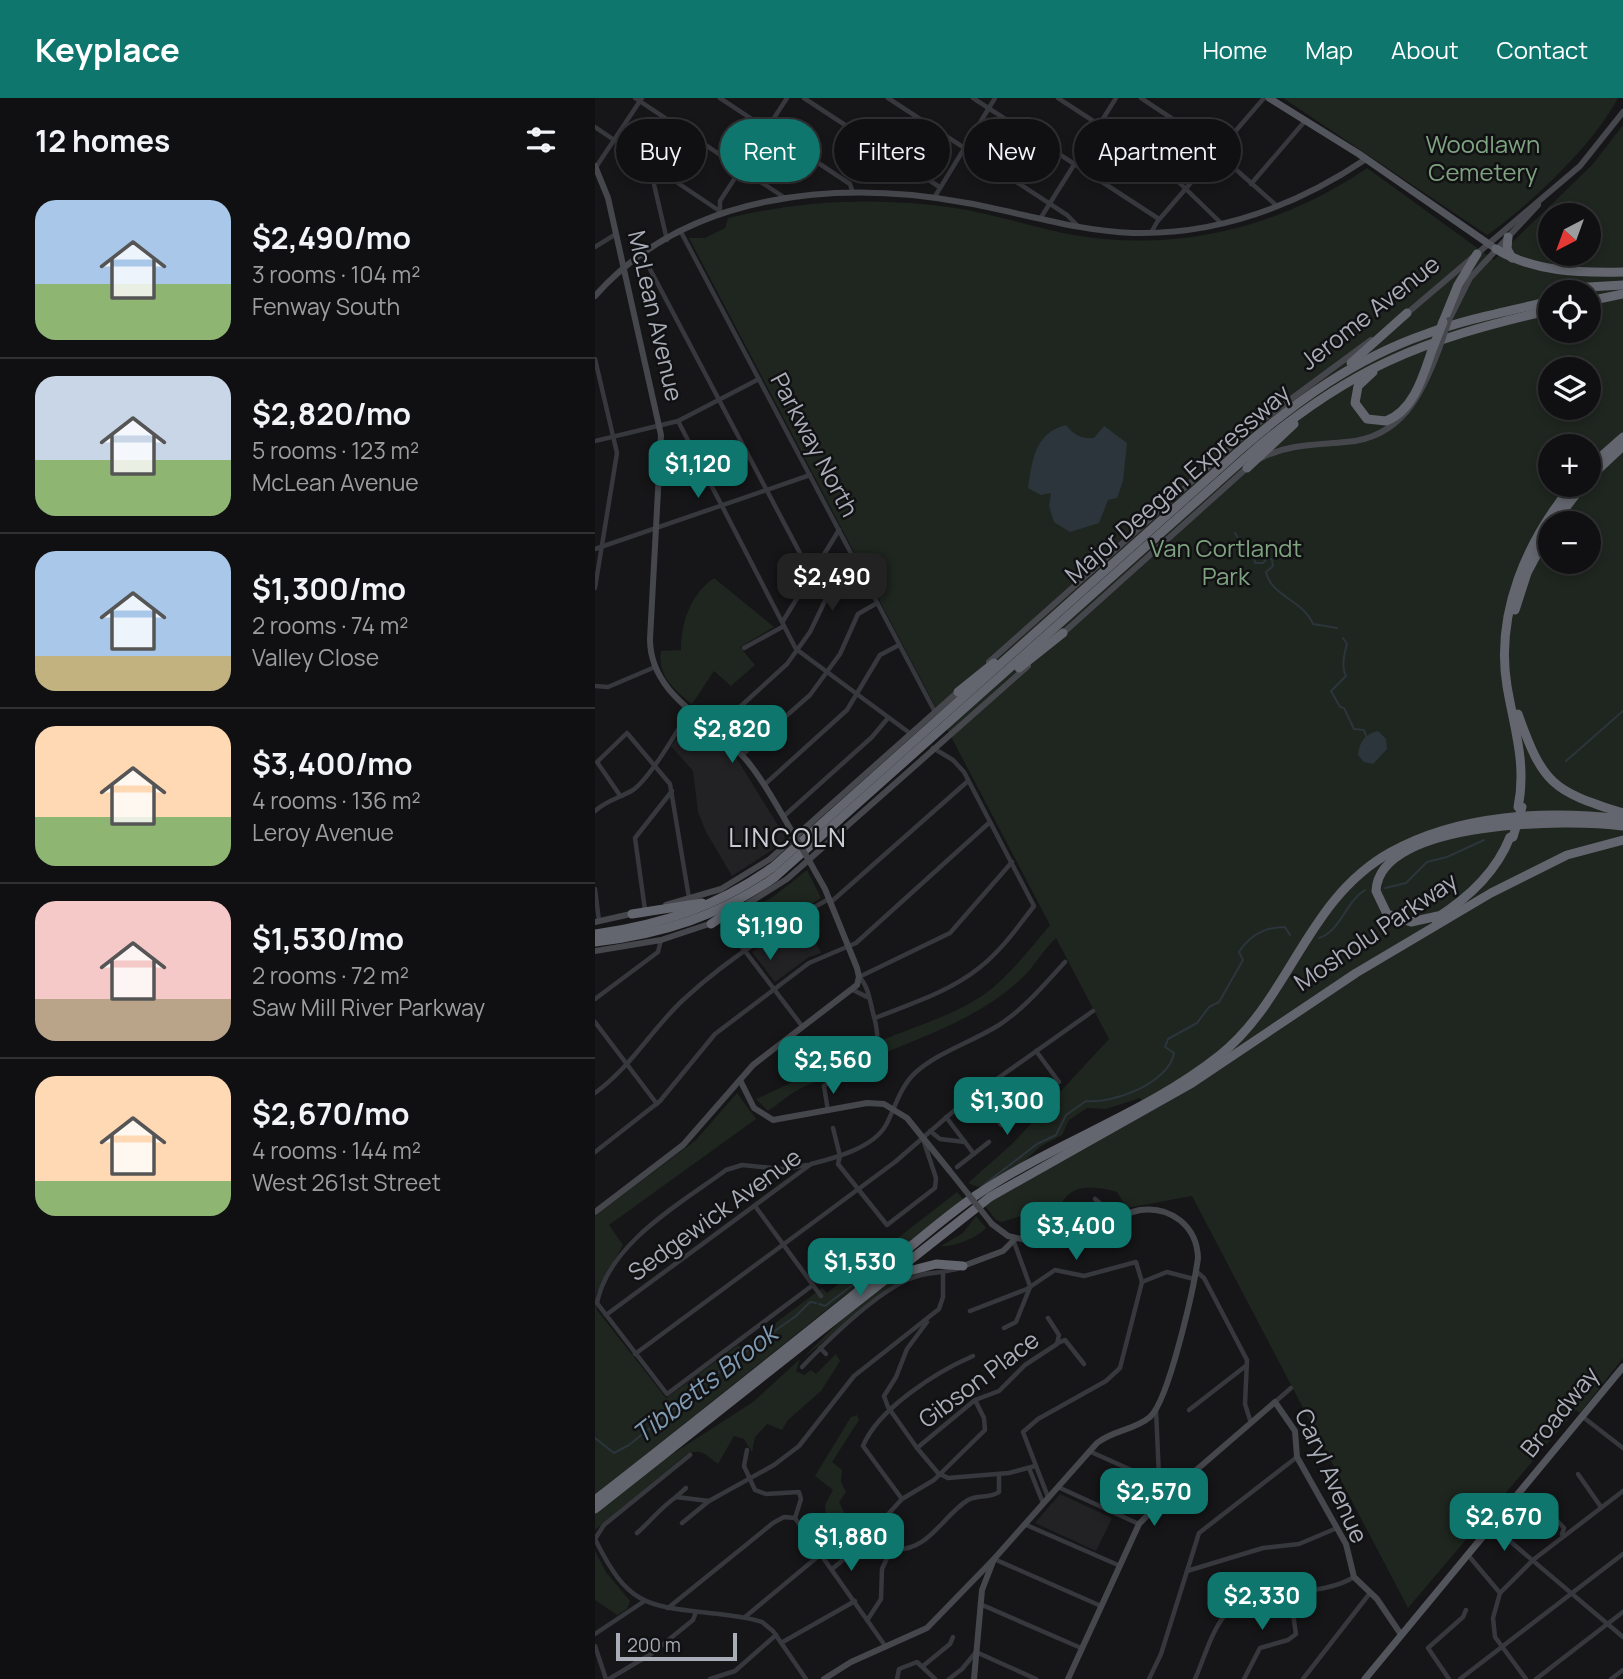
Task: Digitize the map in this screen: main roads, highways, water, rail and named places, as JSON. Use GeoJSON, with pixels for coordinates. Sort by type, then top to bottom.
{"type":"FeatureCollection","features":[{"type":"Feature","properties":{"kind":"highway"},"geometry":{"type":"LineString","coordinates":[[1508,237],[1507,248],[1512,258]]}},
{"type":"Feature","properties":{"kind":"highway"},"geometry":{"type":"LineString","coordinates":[[1492,247],[1512,258],[1559,270],[1623,272]]}},
{"type":"Feature","properties":{"kind":"highway"},"geometry":{"type":"LineString","coordinates":[[1402,353],[1358,386],[1356,405],[1367,419],[1386,421],[1401,412],[1416,392],[1436,350],[1455,291],[1478,254]]}},
{"type":"Feature","properties":{"kind":"highway"},"geometry":{"type":"LineString","coordinates":[[1601,286],[1623,285]]}},
{"type":"Feature","properties":{"kind":"highway"},"geometry":{"type":"LineString","coordinates":[[1601,290],[1623,285]]}},
{"type":"Feature","properties":{"kind":"highway"},"geometry":{"type":"LineString","coordinates":[[1601,299],[1623,294]]}},
{"type":"Feature","properties":{"kind":"highway","name":"Major Deegan Expressway"},"geometry":{"type":"LineString","coordinates":[[727,896],[784,858],[937,716],[1041,629],[1251,441],[1308,396],[1385,351],[1466,321],[1538,304]]}},
{"type":"Feature","properties":{"kind":"highway"},"geometry":{"type":"LineString","coordinates":[[1466,321],[1504,306]]}},
{"type":"Feature","properties":{"kind":"highway"},"geometry":{"type":"LineString","coordinates":[[1308,396],[1378,342],[1407,313]]}},
{"type":"Feature","properties":{"kind":"highway","name":"Major Deegan Expressway"},"geometry":{"type":"LineString","coordinates":[[965,709],[1255,449],[1325,395],[1402,353],[1457,333],[1538,315]]}},
{"type":"Feature","properties":{"kind":"highway"},"geometry":{"type":"LineString","coordinates":[[1247,468],[1325,395]]}},
{"type":"Feature","properties":{"kind":"highway"},"geometry":{"type":"LineString","coordinates":[[1601,456],[1623,437]]}},
{"type":"Feature","properties":{"kind":"highway"},"geometry":{"type":"LineString","coordinates":[[1601,467],[1623,446]]}},
{"type":"Feature","properties":{"kind":"highway","name":"Mosholu Parkway"},"geometry":{"type":"LineString","coordinates":[[1520,807],[1522,761],[1505,675],[1506,624],[1516,584],[1528,554],[1564,497]]}},
{"type":"Feature","properties":{"kind":"highway"},"geometry":{"type":"LineString","coordinates":[[1563,511],[1574,497]]}},
{"type":"Feature","properties":{"kind":"highway","name":"Mosholu Parkway"},"geometry":{"type":"LineString","coordinates":[[1178,1084],[1222,1059],[1341,977],[1444,917],[1482,882],[1512,837],[1520,807],[1526,764],[1509,662],[1513,617],[1527,573],[1538,552]]}},
{"type":"Feature","properties":{"kind":"highway"},"geometry":{"type":"LineString","coordinates":[[958,692],[1041,629]]}},
{"type":"Feature","properties":{"kind":"highway"},"geometry":{"type":"LineString","coordinates":[[711,924],[748,900],[965,709],[1063,633]]}},
{"type":"Feature","properties":{"kind":"highway"},"geometry":{"type":"LineString","coordinates":[[1517,712],[1534,759],[1552,783],[1576,798],[1623,813]]}},
{"type":"Feature","properties":{"kind":"highway"},"geometry":{"type":"LineString","coordinates":[[595,1509],[922,1248],[1015,1181],[1147,1105],[1214,1060],[1245,1031],[1331,903],[1359,874],[1389,853],[1444,831],[1509,818],[1560,815],[1623,819]]}},
{"type":"Feature","properties":{"kind":"highway"},"geometry":{"type":"LineString","coordinates":[[1444,917],[1411,922],[1390,916],[1381,908],[1376,891],[1384,866],[1403,853],[1436,841],[1505,826],[1555,821],[1623,826]]}},
{"type":"Feature","properties":{"kind":"highway"},"geometry":{"type":"LineString","coordinates":[[595,1500],[973,1198],[1223,1064],[1350,977],[1444,917],[1548,863],[1584,849],[1623,840]]}},
{"type":"Feature","properties":{"kind":"highway"},"geometry":{"type":"LineString","coordinates":[[595,942],[649,934],[684,924],[725,907],[775,877]]}},
{"type":"Feature","properties":{"kind":"highway"},"geometry":{"type":"LineString","coordinates":[[632,914],[683,908],[727,896]]}},
{"type":"Feature","properties":{"kind":"highway"},"geometry":{"type":"LineString","coordinates":[[595,933],[665,921],[727,896]]}},
{"type":"Feature","properties":{"kind":"highway"},"geometry":{"type":"LineString","coordinates":[[922,1248],[918,1262],[927,1265],[963,1266]]}},
{"type":"Feature","properties":{"kind":"highway"},"geometry":{"type":"LineString","coordinates":[[884,1278],[927,1265]]}},
{"type":"Feature","properties":{"kind":"main road"},"geometry":{"type":"LineString","coordinates":[[1269,98],[1366,159],[1492,247]]}},
{"type":"Feature","properties":{"kind":"main road"},"geometry":{"type":"LineString","coordinates":[[1469,232],[1478,254]]}},
{"type":"Feature","properties":{"kind":"main road","name":"Broadway"},"geometry":{"type":"LineString","coordinates":[[1365,1679],[1400,1633],[1623,1367]]}},
{"type":"Feature","properties":{"kind":"waterway"},"geometry":{"type":"LineString","coordinates":[[1235,533],[1239,540],[1253,549],[1255,563],[1263,563],[1268,557],[1272,560],[1273,566],[1266,572],[1269,580],[1280,593],[1302,609],[1313,624],[1337,628]]}},
{"type":"Feature","properties":{"kind":"waterway"},"geometry":{"type":"LineString","coordinates":[[1343,638],[1347,644],[1343,665],[1346,676],[1331,691],[1340,707],[1344,708],[1354,729],[1364,730],[1366,736]]}},
{"type":"Feature","properties":{"kind":"waterway","name":"Tibbetts Brook"},"geometry":{"type":"LineString","coordinates":[[1566,761],[1623,711]]}},
{"type":"Feature","properties":{"kind":"waterway","name":"Tibbetts Brook"},"geometry":{"type":"LineString","coordinates":[[1385,888],[1406,883],[1427,862],[1447,857],[1484,840]]}},
{"type":"Feature","properties":{"kind":"waterway","name":"Tibbetts Brook"},"geometry":{"type":"LineString","coordinates":[[1319,938],[1332,930],[1353,901],[1365,890]]}},
{"type":"Feature","properties":{"kind":"waterway","name":"Tibbetts Brook"},"geometry":{"type":"LineString","coordinates":[[981,1187],[1037,1144],[1056,1135],[1066,1115],[1086,1101],[1124,1095],[1162,1074],[1174,1053],[1165,1047],[1168,1039],[1197,1023],[1209,1007],[1219,1002],[1243,960],[1239,952],[1248,941],[1265,930],[1278,927],[1285,927],[1290,935]]}},
{"type":"Feature","properties":{"kind":"waterway","name":"Tibbetts Brook"},"geometry":{"type":"LineString","coordinates":[[819,1304],[825,1306],[910,1241]]}},
{"type":"Feature","properties":{"kind":"waterway","name":"Tibbetts Brook"},"geometry":{"type":"LineString","coordinates":[[595,1438],[614,1453],[629,1445],[739,1356],[796,1316],[810,1302],[816,1303]]}},
{"type":"Feature","properties":{"kind":"district","name":"LINCOLN"},"geometry":{"type":"Point","coordinates":[788,838]}},
{"type":"Feature","properties":{"kind":"park label","name":"Woodlawn Cemetery"},"geometry":{"type":"Point","coordinates":[1483,159]}},
{"type":"Feature","properties":{"kind":"park label","name":"Van Cortlandt Park"},"geometry":{"type":"Point","coordinates":[1226,563]}}]}
